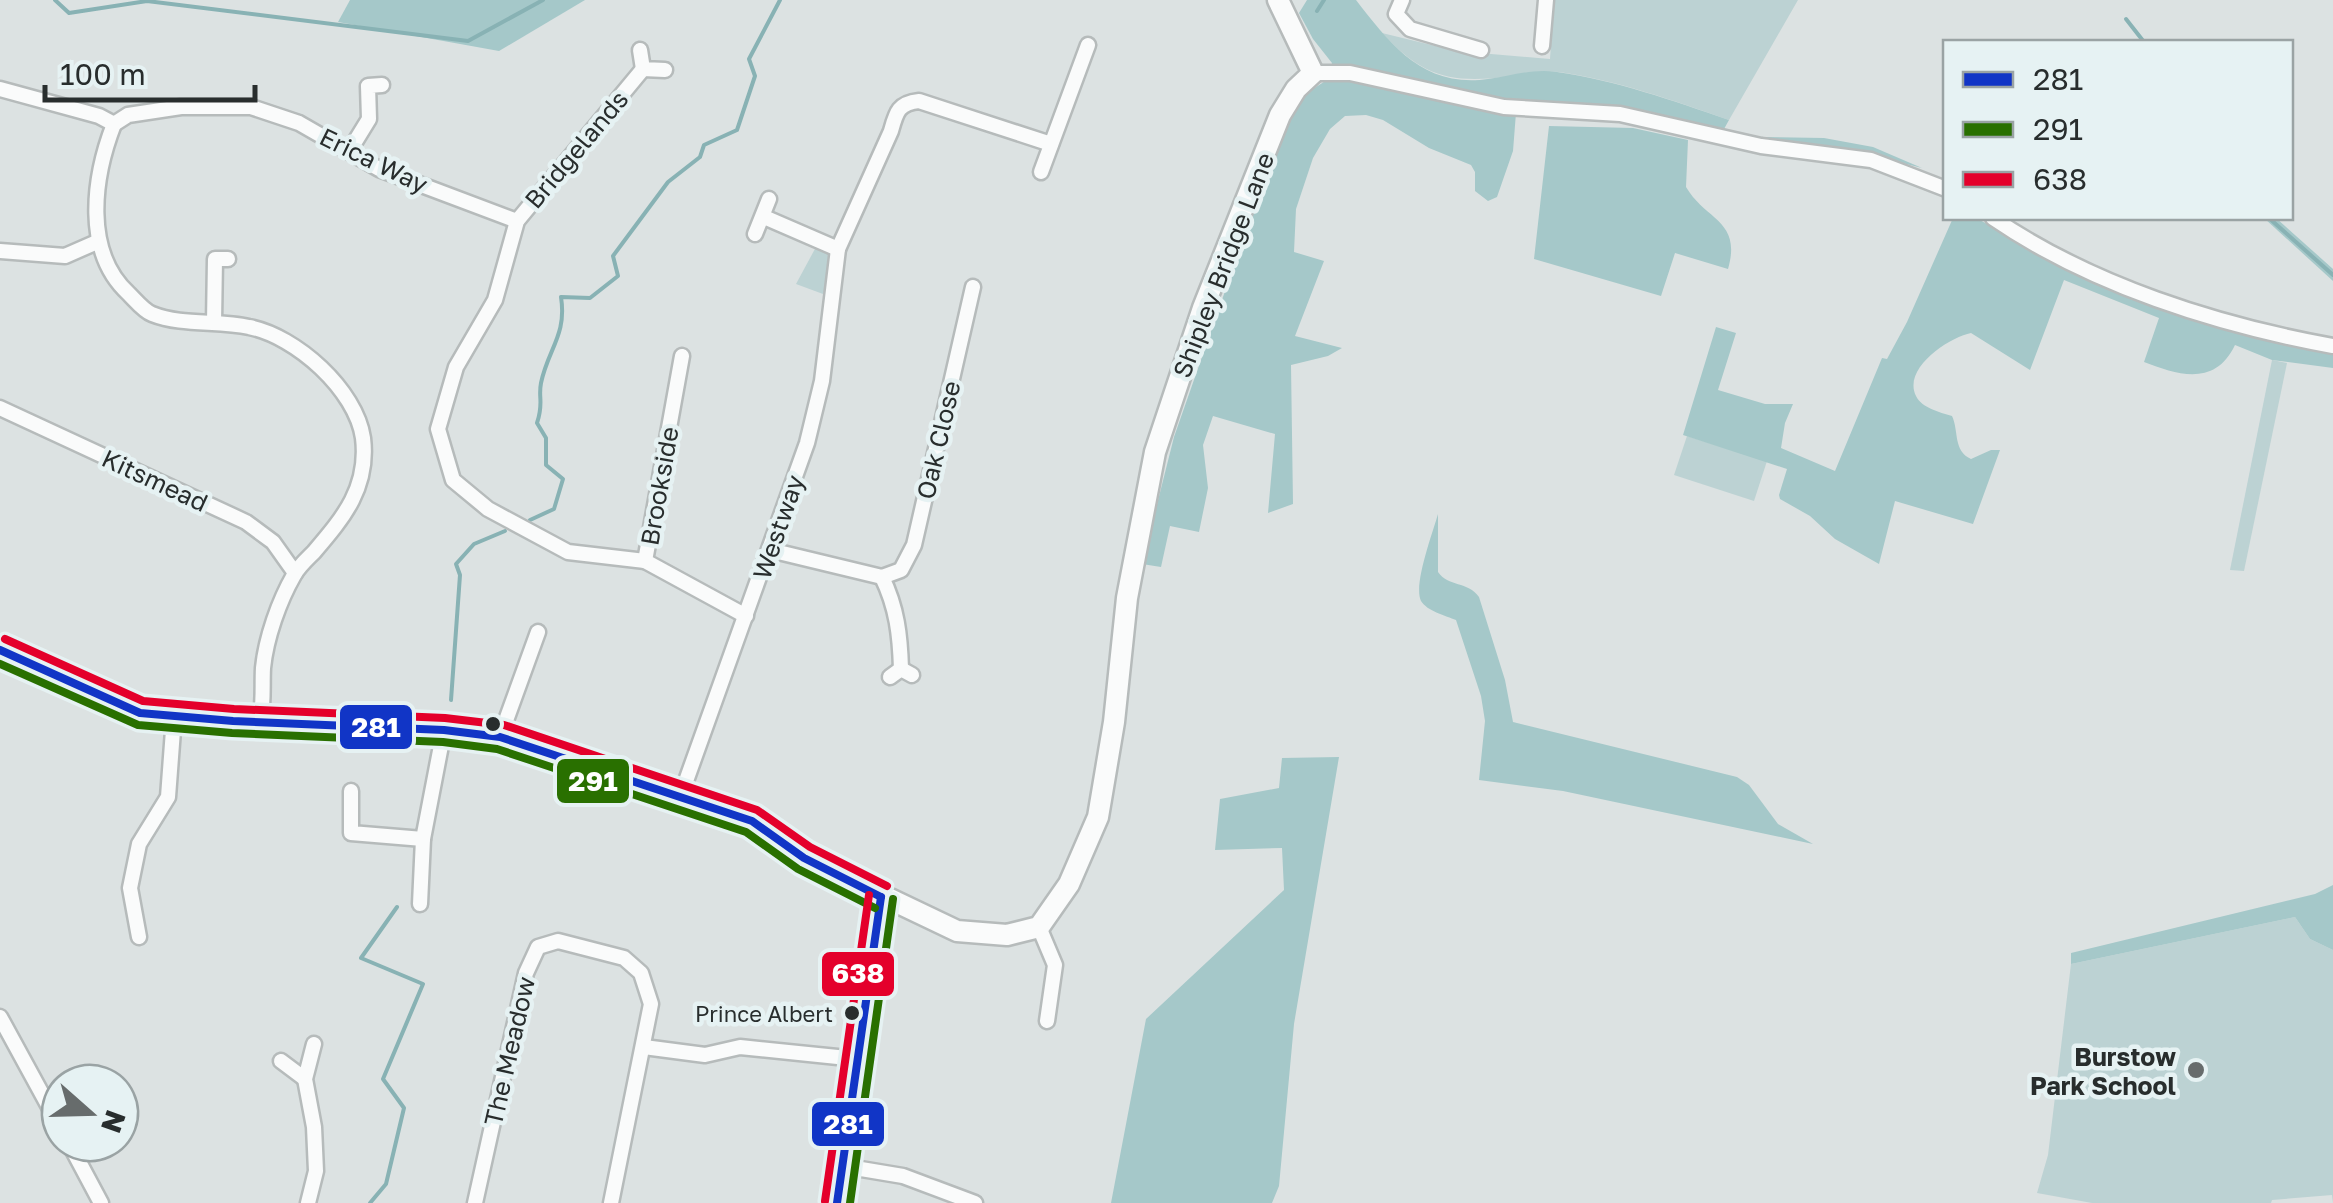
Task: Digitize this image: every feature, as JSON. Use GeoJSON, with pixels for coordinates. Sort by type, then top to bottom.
{"type":"FeatureCollection","features":[{"type":"Feature","properties":{"kind":"street"},"geometry":{"type":"LineString","coordinates":[[1278,0],[1313,73],[1350,74],[1504,107],[1620,114],[1761,146],[1877,161],[1943,189]]}},
{"type":"Feature","properties":{"kind":"street"},"geometry":{"type":"LineString","coordinates":[[1402,0],[1396,14],[1410,30],[1481,50]]}},
{"type":"Feature","properties":{"kind":"street"},"geometry":{"type":"LineString","coordinates":[[1542,46],[1546,0]]}},
{"type":"Feature","properties":{"kind":"street"},"geometry":{"type":"LineString","coordinates":[[1042,172],[1088,45]]}},
{"type":"Feature","properties":{"kind":"street"},"geometry":{"type":"LineString","coordinates":[[640,50],[643,69],[665,70]]}},
{"type":"Feature","properties":{"kind":"street","name":"Bridgelands"},"geometry":{"type":"LineString","coordinates":[[643,69],[517,221],[494,300],[456,367],[438,429],[453,480],[488,510],[568,552],[645,560]]}},
{"type":"Feature","properties":{"kind":"street","name":"Shipley Bridge Lane"},"geometry":{"type":"LineString","coordinates":[[1039,927],[1068,884],[1098,816],[1114,722],[1127,598],[1154,452],[1203,308],[1280,115],[1296,89],[1313,73]]}},
{"type":"Feature","properties":{"kind":"street"},"geometry":{"type":"LineString","coordinates":[[350,150],[369,119],[368,86],[382,85]]}},
{"type":"Feature","properties":{"kind":"street"},"geometry":{"type":"LineString","coordinates":[[0,89],[99,116],[114,124],[102,162],[97,242],[106,267],[150,314],[258,329],[318,362],[358,418],[364,460],[355,498],[294,573],[265,651],[260,721]]}},
{"type":"Feature","properties":{"kind":"street","name":"Westway"},"geometry":{"type":"LineString","coordinates":[[680,795],[808,443],[822,381],[838,249],[891,131],[896,111],[906,102],[919,101],[1051,144]]}},
{"type":"Feature","properties":{"kind":"street","name":"Erica Way"},"geometry":{"type":"LineString","coordinates":[[114,124],[128,115],[180,107],[234,105],[299,123],[379,168],[517,221]]}},
{"type":"Feature","properties":{"kind":"street"},"geometry":{"type":"LineString","coordinates":[[755,234],[770,200]]}},
{"type":"Feature","properties":{"kind":"street"},"geometry":{"type":"LineString","coordinates":[[764,217],[838,249]]}},
{"type":"Feature","properties":{"kind":"street"},"geometry":{"type":"LineString","coordinates":[[1996,220],[2059,257],[2195,312],[2250,329],[2333,346]]}},
{"type":"Feature","properties":{"kind":"street"},"geometry":{"type":"LineString","coordinates":[[0,252],[64,256],[97,242]]}},
{"type":"Feature","properties":{"kind":"street"},"geometry":{"type":"LineString","coordinates":[[214,322],[214,260],[228,260]]}},
{"type":"Feature","properties":{"kind":"street","name":"Oak Close"},"geometry":{"type":"LineString","coordinates":[[882,578],[901,570],[914,545],[973,288]]}},
{"type":"Feature","properties":{"kind":"street","name":"Brookside"},"geometry":{"type":"LineString","coordinates":[[682,356],[645,560],[746,616]]}},
{"type":"Feature","properties":{"kind":"street","name":"Kitsmead"},"geometry":{"type":"LineString","coordinates":[[0,408],[246,522],[273,542],[294,573]]}},
{"type":"Feature","properties":{"kind":"street"},"geometry":{"type":"LineString","coordinates":[[770,550],[882,578],[894,602],[901,674]]}},
{"type":"Feature","properties":{"kind":"street"},"geometry":{"type":"LineString","coordinates":[[500,738],[538,632]]}},
{"type":"Feature","properties":{"kind":"street"},"geometry":{"type":"LineString","coordinates":[[0,650],[140,713],[444,730],[500,738],[680,795],[752,821],[804,858],[958,931],[1007,935],[1039,927],[1055,965],[1047,1021]]}},
{"type":"Feature","properties":{"kind":"street"},"geometry":{"type":"LineString","coordinates":[[139,937],[130,888],[139,844],[168,797],[174,717]]}},
{"type":"Feature","properties":{"kind":"street"},"geometry":{"type":"LineString","coordinates":[[420,904],[423,839],[444,730]]}},
{"type":"Feature","properties":{"kind":"street"},"geometry":{"type":"LineString","coordinates":[[351,791],[351,833],[423,839]]}},
{"type":"Feature","properties":{"kind":"street"},"geometry":{"type":"LineString","coordinates":[[838,1203],[881,896]]}},
{"type":"Feature","properties":{"kind":"street","name":"The Meadow"},"geometry":{"type":"LineString","coordinates":[[475,1203],[526,973],[538,947],[564,942],[624,958],[641,973],[651,1004],[611,1203]]}},
{"type":"Feature","properties":{"kind":"street"},"geometry":{"type":"LineString","coordinates":[[0,1017],[40,1090]]}},
{"type":"Feature","properties":{"kind":"street"},"geometry":{"type":"LineString","coordinates":[[308,1203],[316,1171],[314,1127],[305,1078],[314,1044]]}},
{"type":"Feature","properties":{"kind":"street"},"geometry":{"type":"LineString","coordinates":[[644,1046],[706,1055],[740,1047],[857,1058]]}},
{"type":"Feature","properties":{"kind":"street"},"geometry":{"type":"LineString","coordinates":[[282,1062],[305,1078]]}},
{"type":"Feature","properties":{"kind":"street"},"geometry":{"type":"LineString","coordinates":[[80,1163],[102,1203]]}},
{"type":"Feature","properties":{"kind":"street"},"geometry":{"type":"LineString","coordinates":[[844,1166],[903,1176],[975,1203]]}},
{"type":"Feature","properties":{"kind":"shaded area"},"geometry":{"type":"Polygon","coordinates":[[[350,0],[585,0],[499,51],[338,22],[350,0]]]}},
{"type":"Feature","properties":{"kind":"shaded area"},"geometry":{"type":"Polygon","coordinates":[[[1307,0],[1356,0],[1382,33],[1411,60],[1445,77],[1488,79],[1557,72],[1623,86],[1729,120],[1724,129],[1632,110],[1517,100],[1513,151],[1497,197],[1488,201],[1475,191],[1471,165],[1429,148],[1383,120],[1366,115],[1345,116],[1330,129],[1313,158],[1296,209],[1294,252],[1324,261],[1295,336],[1342,348],[1328,356],[1291,365],[1293,504],[1268,513],[1275,434],[1213,416],[1203,445],[1208,488],[1199,532],[1170,526],[1161,567],[1142,564],[1174,437],[1287,114],[1302,96],[1330,78],[1332,63],[1299,13],[1307,0]]]}},
{"type":"Feature","properties":{"kind":"shaded area"},"geometry":{"type":"Polygon","coordinates":[[[1554,0],[1798,0],[1729,120],[1624,86],[1559,72],[1473,79],[1440,74],[1412,60],[1382,33],[1456,51],[1550,59],[1554,0]]]}},
{"type":"Feature","properties":{"kind":"shaded area"},"geometry":{"type":"Polygon","coordinates":[[[1549,126],[1633,128],[1688,140],[1686,187],[1726,230],[1731,253],[1728,269],[1675,253],[1661,296],[1534,259],[1549,126]]]}},
{"type":"Feature","properties":{"kind":"shaded area"},"geometry":{"type":"Polygon","coordinates":[[[1759,137],[1824,138],[1873,147],[1922,168],[1859,152],[1781,145],[1759,137]]]}},
{"type":"Feature","properties":{"kind":"shaded area"},"geometry":{"type":"Polygon","coordinates":[[[1952,220],[1980,220],[2063,265],[2333,351],[2333,368],[2272,360],[2235,345],[2227,358],[2206,372],[2182,373],[2157,367],[2144,362],[2159,318],[2064,280],[2030,370],[1971,333],[1941,347],[1922,365],[1913,385],[1916,396],[1927,407],[1952,416],[1961,451],[1971,459],[2000,450],[1973,524],[1895,501],[1879,564],[1835,539],[1810,516],[1780,499],[1787,469],[1683,435],[1716,327],[1736,333],[1718,390],[1765,404],[1793,404],[1781,448],[1835,471],[1882,358],[1887,359],[1952,220]]]}},
{"type":"Feature","properties":{"kind":"shaded area"},"geometry":{"type":"Polygon","coordinates":[[[2266,220],[2278,220],[2333,269],[2333,281],[2266,220]]]}},
{"type":"Feature","properties":{"kind":"shaded area"},"geometry":{"type":"Polygon","coordinates":[[[816,247],[830,254],[829,283],[823,294],[796,284],[816,247]]]}},
{"type":"Feature","properties":{"kind":"shaded area"},"geometry":{"type":"Polygon","coordinates":[[[2272,360],[2287,363],[2244,571],[2230,570],[2272,360]]]}},
{"type":"Feature","properties":{"kind":"shaded area"},"geometry":{"type":"Polygon","coordinates":[[[1687,436],[1767,461],[1754,501],[1674,475],[1687,436]]]}},
{"type":"Feature","properties":{"kind":"shaded area"},"geometry":{"type":"Polygon","coordinates":[[[1438,514],[1438,572],[1479,597],[1505,680],[1513,722],[1737,777],[1749,785],[1778,824],[1813,844],[1563,791],[1479,780],[1485,721],[1481,696],[1456,620],[1428,608],[1419,593],[1438,514]]]}},
{"type":"Feature","properties":{"kind":"shaded area"},"geometry":{"type":"Polygon","coordinates":[[[1339,757],[1294,1024],[1279,1186],[1272,1203],[1111,1203],[1146,1019],[1284,890],[1282,848],[1215,850],[1220,799],[1279,788],[1282,758],[1339,757]]]}},
{"type":"Feature","properties":{"kind":"shaded area"},"geometry":{"type":"Polygon","coordinates":[[[2333,885],[2333,950],[2310,939],[2295,917],[2071,964],[2071,953],[2315,894],[2333,885]]]}},
{"type":"Feature","properties":{"kind":"shaded area","name":"Burstow Park School"},"geometry":{"type":"Polygon","coordinates":[[[2295,917],[2310,939],[2333,950],[2333,1203],[2332,1195],[2271,1203],[2092,1203],[2037,1193],[2048,1155],[2071,964],[2295,917]]]}},
{"type":"Feature","properties":{"kind":"waterway"},"geometry":{"type":"LineString","coordinates":[[55,0],[69,13],[147,1],[468,41],[543,0]]}},
{"type":"Feature","properties":{"kind":"waterway"},"geometry":{"type":"LineString","coordinates":[[530,520],[554,509],[563,479],[546,465],[546,438],[537,423],[541,383],[561,322],[561,297],[590,298],[618,276],[613,256],[668,182],[700,157],[704,145],[737,130],[755,76],[749,59],[780,0]]}},
{"type":"Feature","properties":{"kind":"waterway"},"geometry":{"type":"LineString","coordinates":[[1317,11],[1324,0]]}},
{"type":"Feature","properties":{"kind":"waterway"},"geometry":{"type":"LineString","coordinates":[[2126,19],[2142,40]]}},
{"type":"Feature","properties":{"kind":"waterway"},"geometry":{"type":"LineString","coordinates":[[2271,220],[2333,275]]}},
{"type":"Feature","properties":{"kind":"waterway"},"geometry":{"type":"LineString","coordinates":[[451,700],[460,575],[456,564],[474,544],[505,531]]}},
{"type":"Feature","properties":{"kind":"waterway"},"geometry":{"type":"LineString","coordinates":[[370,1203],[386,1184],[404,1108],[383,1079],[423,984],[361,958],[397,907]]}},
{"type":"Feature","properties":{"kind":"transit line","name":"638"},"geometry":{"type":"LineString","coordinates":[[5,639],[143,701],[445,718],[504,725],[757,810],[810,847],[887,886]]}},
{"type":"Feature","properties":{"kind":"transit line","name":"281"},"geometry":{"type":"LineString","coordinates":[[0,650],[140,713],[444,730],[500,737],[752,821],[804,858],[881,897]]}},
{"type":"Feature","properties":{"kind":"transit line","name":"291"},"geometry":{"type":"LineString","coordinates":[[0,664],[138,725],[443,742],[497,749],[746,832],[798,869],[875,908]]}},
{"type":"Feature","properties":{"kind":"transit line","name":"638"},"geometry":{"type":"LineString","coordinates":[[825,1201],[869,895]]}},
{"type":"Feature","properties":{"kind":"transit line","name":"281"},"geometry":{"type":"LineString","coordinates":[[837,1203],[881,897]]}},
{"type":"Feature","properties":{"kind":"transit line","name":"291"},"geometry":{"type":"LineString","coordinates":[[850,1203],[893,899]]}},
{"type":"Feature","properties":{"kind":"place","name":"Prince Albert"},"geometry":{"type":"Point","coordinates":[852,1013]}},
{"type":"Feature","properties":{"kind":"place","name":"Burstow Park School"},"geometry":{"type":"Point","coordinates":[2196,1070]}}]}
